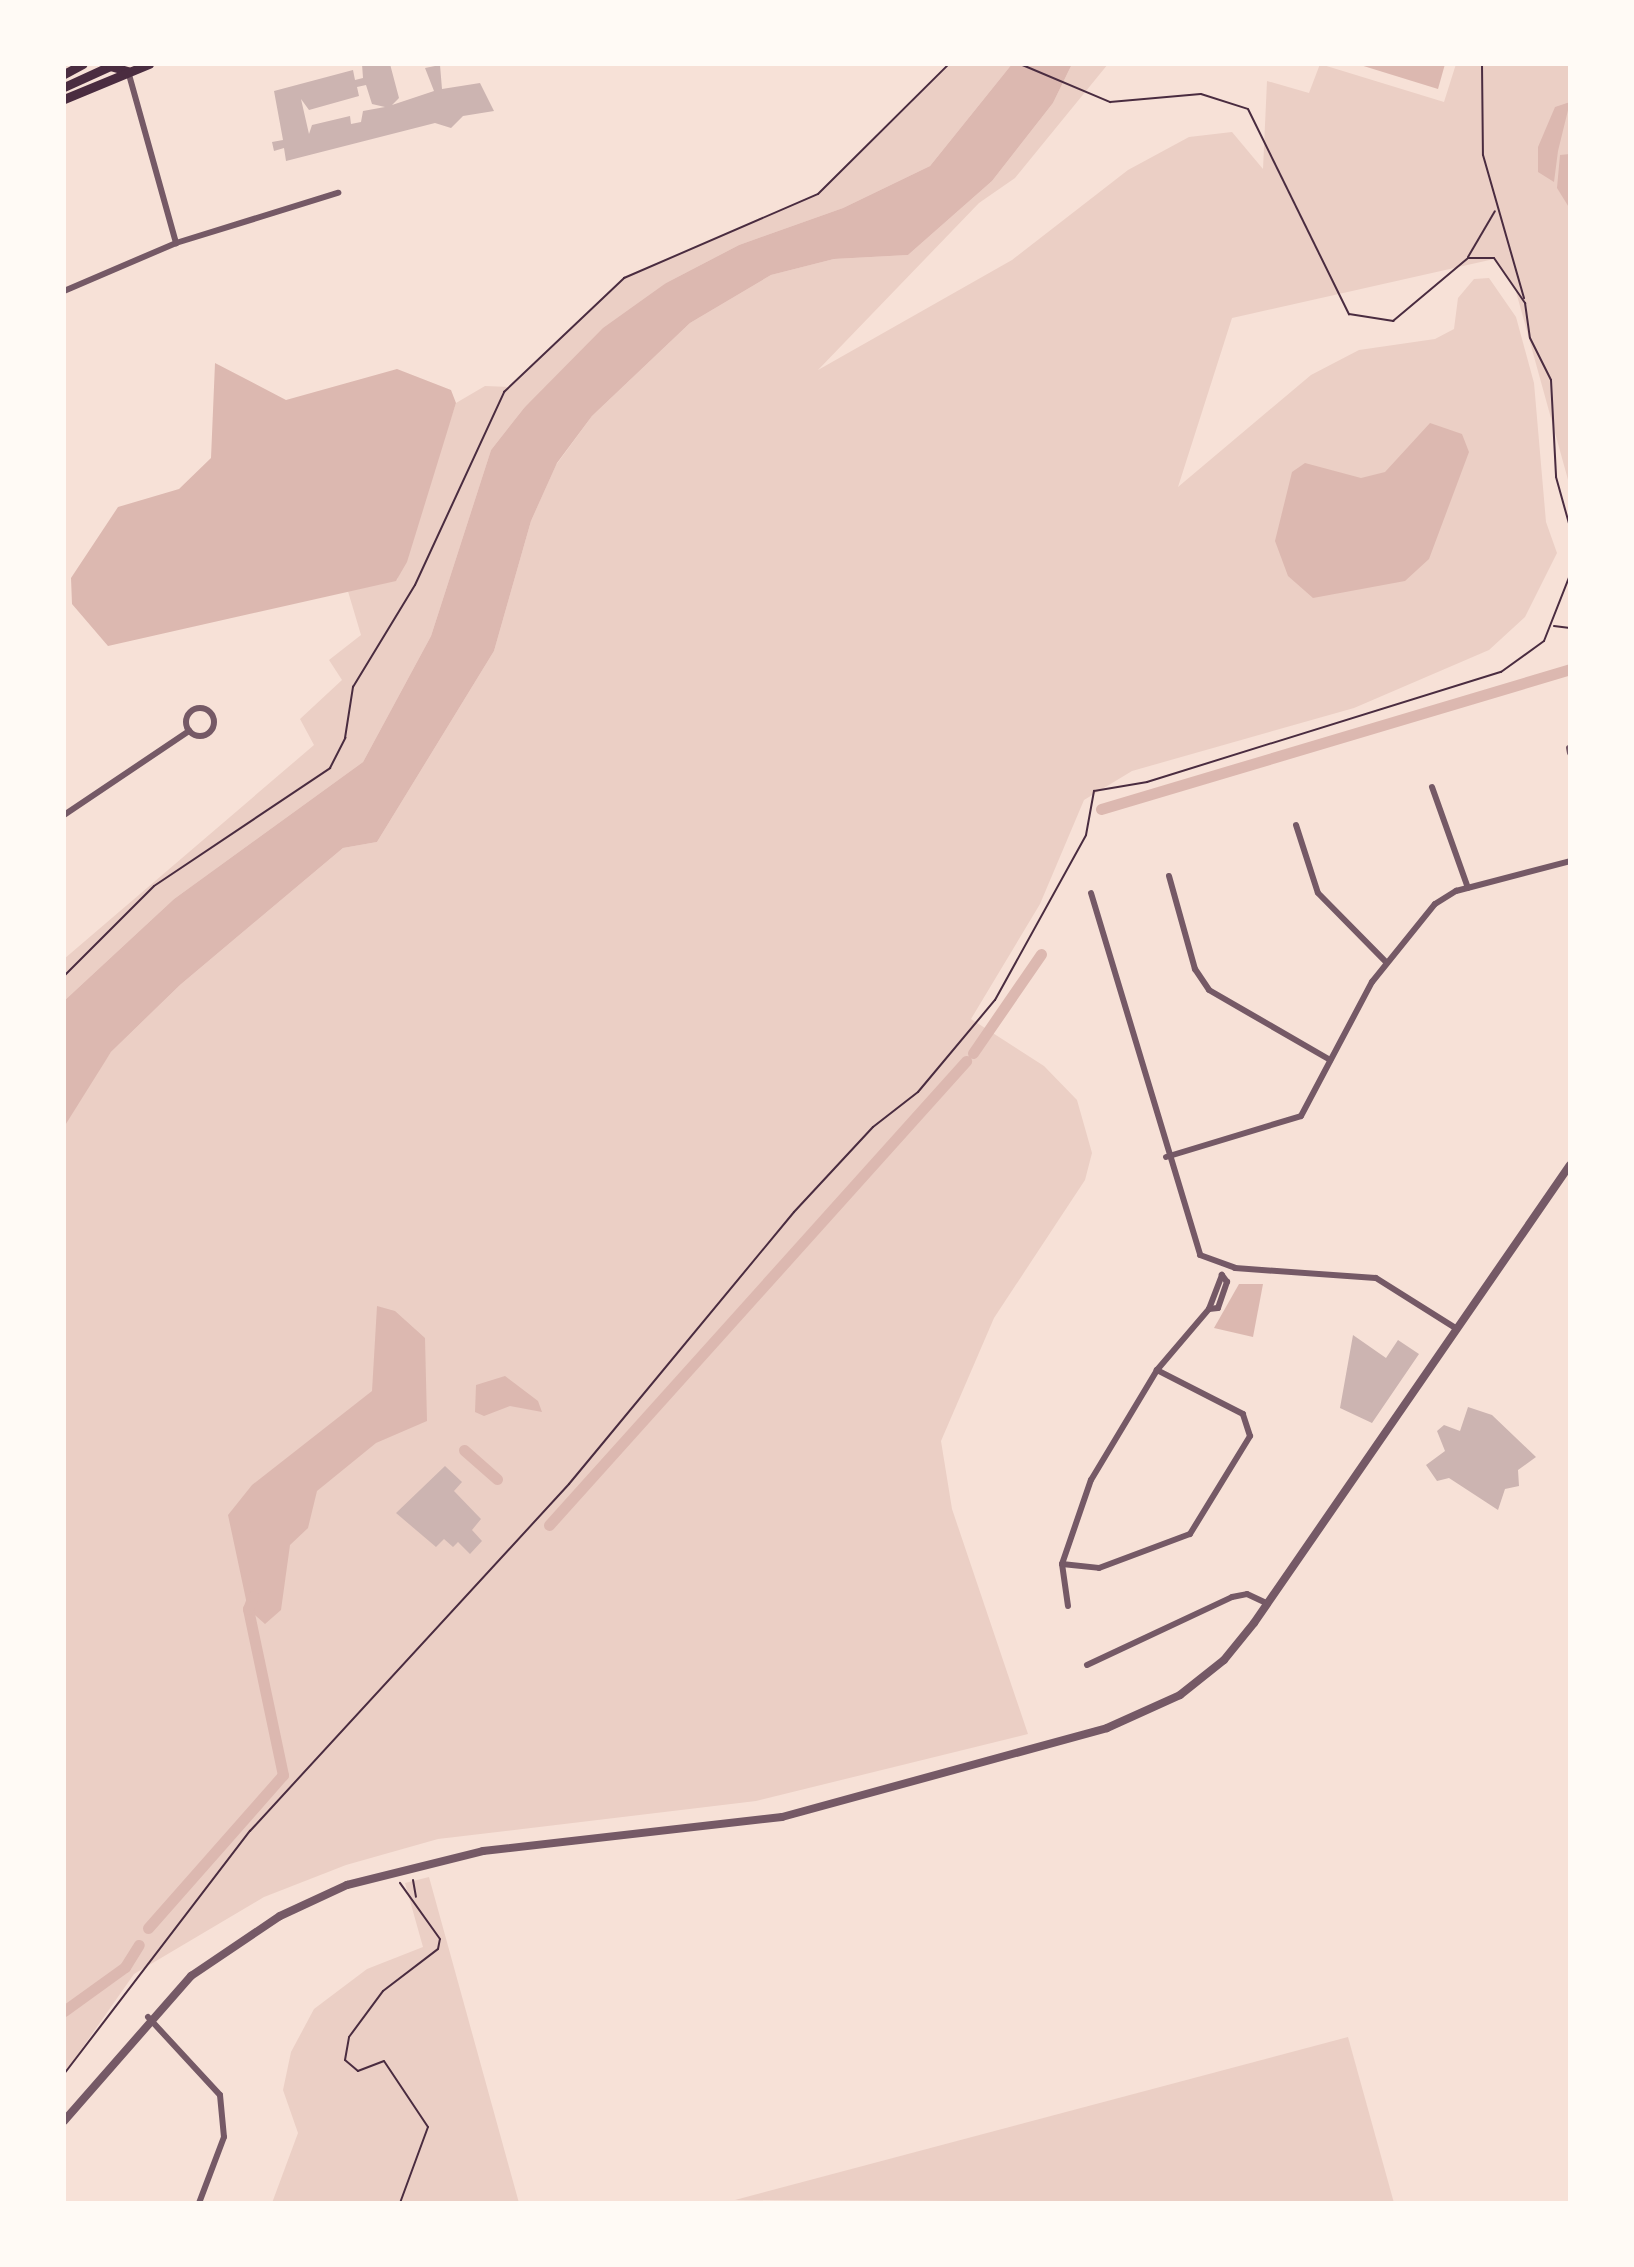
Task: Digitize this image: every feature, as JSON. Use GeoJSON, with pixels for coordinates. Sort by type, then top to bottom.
{"type":"FeatureCollection","features":[{"type":"Feature","properties":{"kind":"main road"},"geometry":{"type":"LineString","coordinates":[[64,74],[83,64]]}},
{"type":"Feature","properties":{"kind":"main road"},"geometry":{"type":"LineString","coordinates":[[64,99],[129,68],[149,64]]}},
{"type":"Feature","properties":{"kind":"main road"},"geometry":{"type":"LineString","coordinates":[[64,87],[110,66],[129,68]]}},
{"type":"Feature","properties":{"kind":"street"},"geometry":{"type":"LineString","coordinates":[[129,68],[176,243]]}},
{"type":"Feature","properties":{"kind":"street"},"geometry":{"type":"LineString","coordinates":[[64,291],[176,243],[338,193]]}},
{"type":"Feature","properties":{"kind":"street"},"geometry":{"type":"LineString","coordinates":[[64,815],[189,731],[208,734],[209,712],[190,713],[189,731]]}},
{"type":"Feature","properties":{"kind":"street"},"geometry":{"type":"LineString","coordinates":[[1432,787],[1468,888]]}},
{"type":"Feature","properties":{"kind":"street"},"geometry":{"type":"LineString","coordinates":[[1296,825],[1318,893],[1386,962]]}},
{"type":"Feature","properties":{"kind":"street"},"geometry":{"type":"LineString","coordinates":[[1166,1157],[1301,1116],[1386,962],[1435,904],[1468,888],[1570,861]]}},
{"type":"Feature","properties":{"kind":"street"},"geometry":{"type":"LineString","coordinates":[[1169,876],[1201,981],[1330,1060]]}},
{"type":"Feature","properties":{"kind":"street"},"geometry":{"type":"LineString","coordinates":[[1091,893],[1192,1246],[1224,1266],[1376,1278],[1457,1329]]}},
{"type":"Feature","properties":{"kind":"street"},"geometry":{"type":"LineString","coordinates":[[64,2121],[148,2017],[209,1963],[280,1916],[409,1866],[782,1817],[1107,1728],[1202,1678],[1268,1604],[1570,1165]]}},
{"type":"Feature","properties":{"kind":"street"},"geometry":{"type":"LineString","coordinates":[[1209,1309],[1224,1266]]}},
{"type":"Feature","properties":{"kind":"street"},"geometry":{"type":"LineString","coordinates":[[1068,1606],[1062,1564],[1108,1445],[1157,1370],[1223,1297],[1222,1275]]}},
{"type":"Feature","properties":{"kind":"street"},"geometry":{"type":"LineString","coordinates":[[1062,1564],[1099,1568],[1190,1534],[1243,1450],[1250,1424],[1157,1370]]}},
{"type":"Feature","properties":{"kind":"street"},"geometry":{"type":"LineString","coordinates":[[1087,1665],[1232,1597],[1247,1594],[1268,1604]]}},
{"type":"Feature","properties":{"kind":"street"},"geometry":{"type":"LineString","coordinates":[[148,2017],[220,2095],[224,2137],[199,2203]]}},
{"type":"Feature","properties":{"kind":"path"},"geometry":{"type":"LineString","coordinates":[[64,976],[164,878],[330,768],[345,738],[353,687],[404,606],[504,392],[624,278],[818,194],[949,64]]}},
{"type":"Feature","properties":{"kind":"path"},"geometry":{"type":"LineString","coordinates":[[1020,64],[1064,86],[1128,104],[1220,95],[1248,109],[1349,314],[1393,321],[1468,258],[1495,210]]}},
{"type":"Feature","properties":{"kind":"path"},"geometry":{"type":"LineString","coordinates":[[1482,64],[1480,137],[1495,210],[1556,401],[1556,477],[1570,527]]}},
{"type":"Feature","properties":{"kind":"path"},"geometry":{"type":"LineString","coordinates":[[1468,258],[1494,258],[1525,303]]}},
{"type":"Feature","properties":{"kind":"path"},"geometry":{"type":"LineString","coordinates":[[64,2074],[250,1831],[569,1484],[794,1212],[873,1127],[918,1092],[995,1000],[1086,835],[1094,791],[1147,782],[1501,672],[1553,626],[1570,575]]}},
{"type":"Feature","properties":{"kind":"path"},"geometry":{"type":"LineString","coordinates":[[1553,626],[1570,628]]}},
{"type":"Feature","properties":{"kind":"path"},"geometry":{"type":"LineString","coordinates":[[400,2203],[430,2131],[384,2061],[358,2071],[345,2053],[383,1991],[438,1949],[418,1902],[409,1866]]}},
{"type":"Feature","properties":{"kind":"path"},"geometry":{"type":"LineString","coordinates":[[399,1883],[418,1902]]}},
{"type":"Feature","properties":{"kind":"shaded area"},"geometry":{"type":"Polygon","coordinates":[[[948,64],[1012,64],[930,166],[843,208],[739,245],[666,283],[524,408],[491,450],[431,636],[363,762],[174,899],[64,1001],[64,959],[314,745],[300,719],[342,680],[329,660],[361,635],[347,588],[397,580],[456,403],[485,386],[510,387],[624,278],[818,194],[948,64]]]}},
{"type":"Feature","properties":{"kind":"shaded area"},"geometry":{"type":"Polygon","coordinates":[[[1012,64],[1072,64],[1053,103],[992,181],[908,255],[834,259],[771,275],[690,323],[592,416],[557,463],[531,521],[494,651],[377,842],[343,848],[180,985],[111,1052],[64,1127],[64,1001],[174,899],[363,762],[431,636],[491,450],[524,408],[603,328],[666,283],[739,245],[843,208],[930,166],[1012,64]]]}},
{"type":"Feature","properties":{"kind":"shaded area"},"geometry":{"type":"Polygon","coordinates":[[[1072,64],[1108,64],[1015,178],[979,203],[818,370],[1012,260],[1128,170],[1189,137],[1232,132],[1263,169],[1267,81],[1309,93],[1320,64],[1444,102],[1456,64],[1570,64],[1570,487],[1515,288],[1494,259],[1232,318],[1178,487],[1311,375],[1359,350],[1435,339],[1454,329],[1458,298],[1474,279],[1489,278],[1516,317],[1534,383],[1546,522],[1557,553],[1525,617],[1489,650],[1354,708],[1132,771],[1084,800],[1040,904],[971,1019],[1044,1066],[1077,1100],[1092,1153],[1085,1180],[994,1318],[941,1441],[952,1509],[1028,1734],[756,1801],[438,1839],[346,1865],[264,1897],[134,1974],[64,2074],[64,1127],[76,1103],[111,1052],[180,985],[343,848],[377,842],[494,651],[531,521],[556,465],[592,416],[690,323],[771,275],[834,259],[908,255],[992,181],[1053,103],[1072,64]]]}},
{"type":"Feature","properties":{"kind":"shaded area"},"geometry":{"type":"Polygon","coordinates":[[[1357,64],[1445,64],[1438,89],[1357,64]]]}},
{"type":"Feature","properties":{"kind":"shaded area"},"geometry":{"type":"Polygon","coordinates":[[[1570,102],[1554,182],[1538,172],[1538,147],[1555,107],[1570,102]]]}},
{"type":"Feature","properties":{"kind":"shaded area"},"geometry":{"type":"Polygon","coordinates":[[[1570,154],[1570,209],[1557,188],[1560,155],[1570,154]]]}},
{"type":"Feature","properties":{"kind":"shaded area"},"geometry":{"type":"Polygon","coordinates":[[[215,363],[286,400],[397,369],[451,390],[456,403],[407,562],[396,581],[108,646],[72,604],[71,578],[118,507],[179,489],[211,458],[215,363]]]}},
{"type":"Feature","properties":{"kind":"shaded area"},"geometry":{"type":"Polygon","coordinates":[[[1430,423],[1462,434],[1469,452],[1429,559],[1405,581],[1313,598],[1288,576],[1275,541],[1292,472],[1305,463],[1361,478],[1385,472],[1430,423]]]}},
{"type":"Feature","properties":{"kind":"shaded area"},"geometry":{"type":"Polygon","coordinates":[[[1239,1284],[1263,1284],[1253,1337],[1214,1328],[1239,1284]]]}},
{"type":"Feature","properties":{"kind":"shaded area"},"geometry":{"type":"Polygon","coordinates":[[[377,1306],[395,1311],[425,1338],[427,1421],[376,1443],[317,1491],[308,1528],[290,1545],[281,1610],[265,1624],[248,1609],[228,1515],[252,1485],[372,1391],[377,1306]]]}},
{"type":"Feature","properties":{"kind":"shaded area"},"geometry":{"type":"Polygon","coordinates":[[[505,1376],[538,1401],[542,1412],[510,1406],[484,1416],[475,1412],[476,1385],[505,1376]]]}},
{"type":"Feature","properties":{"kind":"shaded area"},"geometry":{"type":"Polygon","coordinates":[[[429,1877],[519,2203],[272,2203],[298,2133],[283,2090],[291,2052],[314,2009],[367,1969],[423,1947],[405,1883],[429,1877]]]}},
{"type":"Feature","properties":{"kind":"shaded area"},"geometry":{"type":"Polygon","coordinates":[[[1348,2037],[1394,2203],[735,2200],[1348,2037]]]}},
{"type":"Feature","properties":{"kind":"building"},"geometry":{"type":"Polygon","coordinates":[[[362,64],[390,64],[399,98],[392,105],[434,91],[425,68],[440,65],[442,89],[480,83],[494,111],[463,116],[451,128],[435,123],[286,161],[284,148],[274,151],[272,142],[283,140],[274,91],[353,70],[355,80],[363,78],[362,64]],[[366,85],[357,87],[359,96],[309,110],[301,99],[309,134],[312,125],[350,116],[351,124],[361,122],[363,111],[385,107],[372,104],[366,85]]]}},
{"type":"Feature","properties":{"kind":"building"},"geometry":{"type":"Polygon","coordinates":[[[1353,1335],[1386,1358],[1398,1340],[1419,1354],[1372,1423],[1340,1408],[1353,1335]]]}},
{"type":"Feature","properties":{"kind":"building"},"geometry":{"type":"Polygon","coordinates":[[[1468,1407],[1492,1415],[1536,1457],[1518,1470],[1519,1486],[1505,1489],[1498,1510],[1449,1478],[1437,1481],[1426,1465],[1445,1451],[1437,1431],[1444,1425],[1460,1431],[1468,1407]]]}},
{"type":"Feature","properties":{"kind":"building"},"geometry":{"type":"Polygon","coordinates":[[[445,1466],[462,1482],[454,1491],[481,1519],[472,1530],[482,1541],[470,1554],[458,1542],[453,1547],[444,1539],[436,1547],[396,1513],[445,1466]]]}},
{"type":"Feature","properties":{"kind":"waterway"},"geometry":{"type":"LineString","coordinates":[[1101,809],[1570,669]]}},
{"type":"Feature","properties":{"kind":"waterway"},"geometry":{"type":"LineString","coordinates":[[973,1053],[1041,954]]}},
{"type":"Feature","properties":{"kind":"waterway"},"geometry":{"type":"LineString","coordinates":[[549,1525],[966,1061]]}},
{"type":"Feature","properties":{"kind":"waterway"},"geometry":{"type":"LineString","coordinates":[[464,1450],[497,1479]]}},
{"type":"Feature","properties":{"kind":"waterway"},"geometry":{"type":"LineString","coordinates":[[148,1928],[283,1775],[248,1609],[253,1596]]}},
{"type":"Feature","properties":{"kind":"waterway"},"geometry":{"type":"LineString","coordinates":[[64,2011],[125,1967],[139,1945]]}}]}
